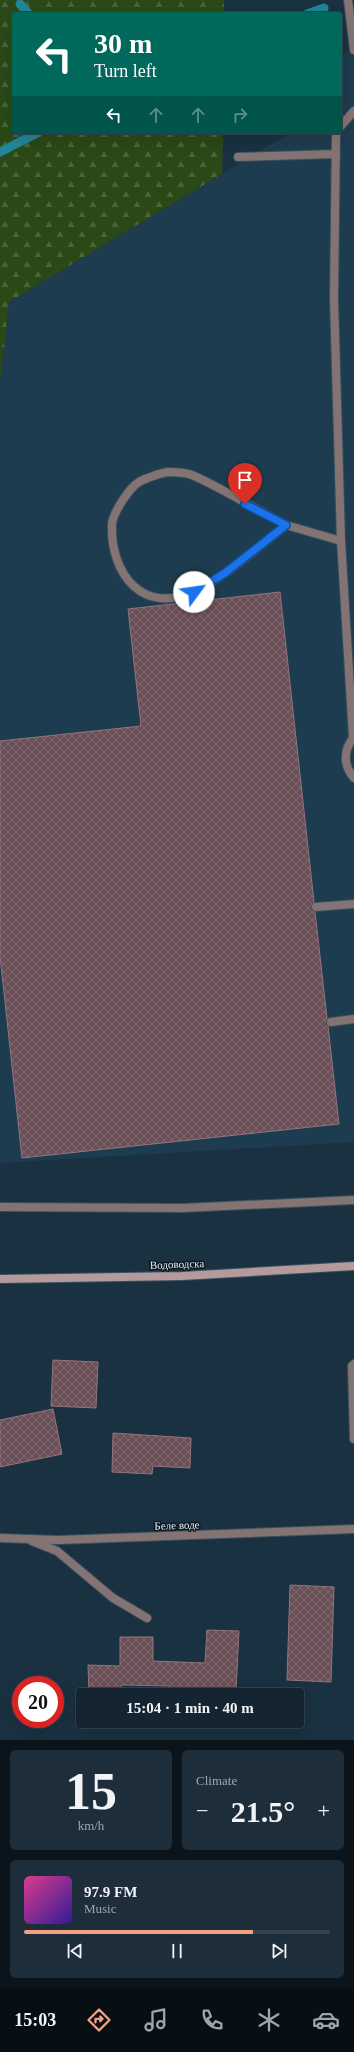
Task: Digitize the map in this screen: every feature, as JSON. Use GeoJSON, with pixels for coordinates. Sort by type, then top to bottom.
{"type":"FeatureCollection","features":[{"type":"Feature","properties":{"kind":"main road","name":"Водоводска"},"geometry":{"type":"LineString","coordinates":[[0,1279],[182,1276],[354,1266]]}},
{"type":"Feature","properties":{"kind":"street"},"geometry":{"type":"LineString","coordinates":[[348,0],[354,50]]}},
{"type":"Feature","properties":{"kind":"street"},"geometry":{"type":"LineString","coordinates":[[342,125],[354,111]]}},
{"type":"Feature","properties":{"kind":"street"},"geometry":{"type":"LineString","coordinates":[[336,134],[334,298],[341,541],[354,737],[348,745],[345,753],[345,762],[354,778],[354,781]]}},
{"type":"Feature","properties":{"kind":"street"},"geometry":{"type":"LineString","coordinates":[[238,157],[336,154]]}},
{"type":"Feature","properties":{"kind":"street"},"geometry":{"type":"LineString","coordinates":[[286,525],[225,573],[194,592],[170,599],[150,598],[133,587],[121,570],[114,546],[112,523],[122,500],[139,482],[168,472],[191,474],[286,525],[341,541]]}},
{"type":"Feature","properties":{"kind":"street"},"geometry":{"type":"LineString","coordinates":[[316,907],[354,904]]}},
{"type":"Feature","properties":{"kind":"street"},"geometry":{"type":"LineString","coordinates":[[331,1022],[354,1019]]}},
{"type":"Feature","properties":{"kind":"street"},"geometry":{"type":"LineString","coordinates":[[0,1207],[182,1208],[354,1200]]}},
{"type":"Feature","properties":{"kind":"street"},"geometry":{"type":"LineString","coordinates":[[354,1364],[352,1366],[354,1439]]}},
{"type":"Feature","properties":{"kind":"street","name":"Беле воде"},"geometry":{"type":"LineString","coordinates":[[0,1538],[74,1539],[354,1530]]}},
{"type":"Feature","properties":{"kind":"street"},"geometry":{"type":"LineString","coordinates":[[26,1539],[58,1551],[113,1598],[147,1618]]}},
{"type":"Feature","properties":{"kind":"shaded area"},"geometry":{"type":"Polygon","coordinates":[[[354,49],[354,1142],[0,1163],[0,383],[9,302],[289,134],[342,134],[342,54],[354,49]]]}},
{"type":"Feature","properties":{"kind":"green space"},"geometry":{"type":"Polygon","coordinates":[[[0,0],[224,0],[224,12],[12,12],[12,134],[223,134],[222,174],[9,302],[0,383],[0,0]]]}},
{"type":"Feature","properties":{"kind":"building"},"geometry":{"type":"Polygon","coordinates":[[[280,592],[314,902],[311,908],[315,912],[327,1018],[326,1022],[328,1026],[339,1124],[22,1158],[0,956],[0,741],[141,726],[128,609],[280,592]]]}},
{"type":"Feature","properties":{"kind":"building"},"geometry":{"type":"Polygon","coordinates":[[[53,1360],[98,1362],[96,1408],[51,1406],[53,1360]]]}},
{"type":"Feature","properties":{"kind":"building"},"geometry":{"type":"Polygon","coordinates":[[[53,1409],[62,1454],[0,1467],[0,1420],[53,1409]]]}},
{"type":"Feature","properties":{"kind":"building"},"geometry":{"type":"Polygon","coordinates":[[[113,1433],[191,1438],[190,1468],[153,1466],[152,1474],[112,1472],[113,1433]]]}},
{"type":"Feature","properties":{"kind":"building"},"geometry":{"type":"Polygon","coordinates":[[[290,1585],[334,1587],[331,1682],[287,1680],[290,1585]]]}},
{"type":"Feature","properties":{"kind":"building"},"geometry":{"type":"Polygon","coordinates":[[[207,1630],[239,1631],[236,1688],[169,1688],[169,1686],[121,1685],[121,1688],[89,1688],[88,1665],[120,1666],[120,1637],[153,1637],[153,1661],[205,1663],[207,1630]]]}},
{"type":"Feature","properties":{"kind":"waterway"},"geometry":{"type":"LineString","coordinates":[[20,4],[27,12]]}},
{"type":"Feature","properties":{"kind":"waterway"},"geometry":{"type":"LineString","coordinates":[[313,12],[324,8]]}},
{"type":"Feature","properties":{"kind":"waterway"},"geometry":{"type":"LineString","coordinates":[[0,152],[35,134]]}},
{"type":"Feature","properties":{"kind":"route"},"geometry":{"type":"LineString","coordinates":[[194,592],[225,573],[286,525],[245,504]]}}]}
